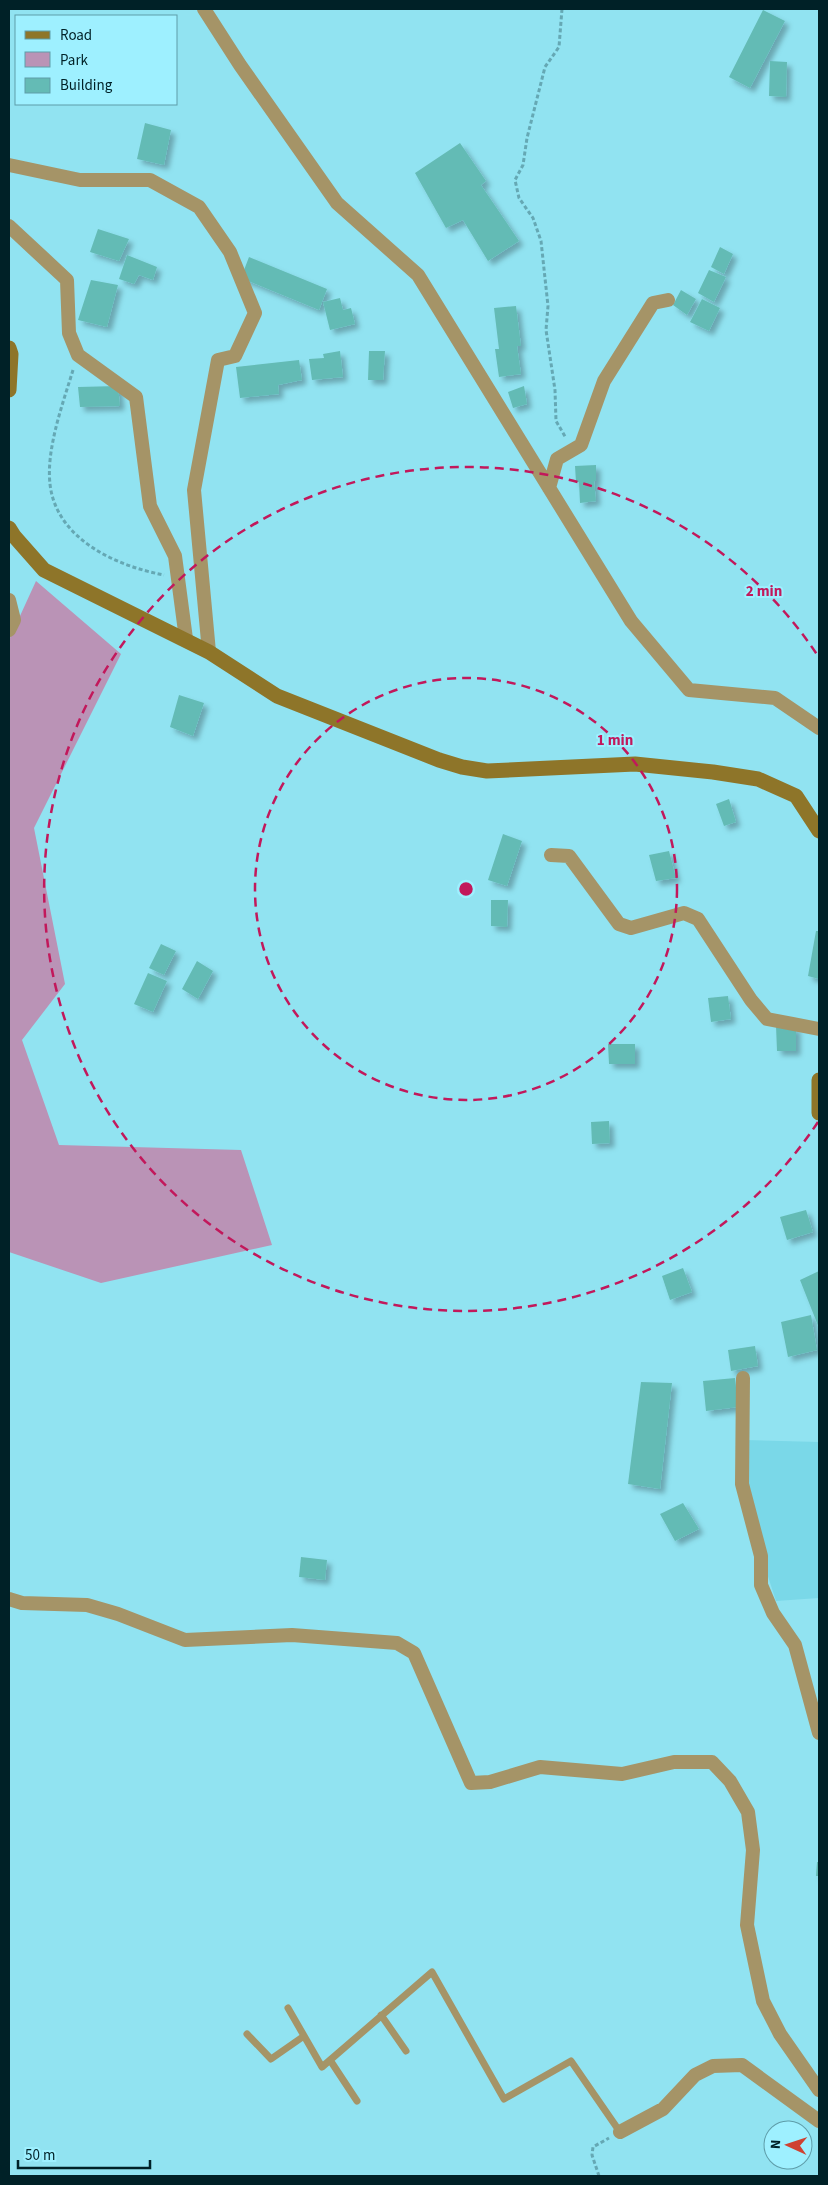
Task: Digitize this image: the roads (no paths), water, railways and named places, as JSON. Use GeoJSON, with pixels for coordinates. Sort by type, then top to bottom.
{"type":"FeatureCollection","features":[{"type":"Feature","properties":{"kind":"main road"},"geometry":{"type":"LineString","coordinates":[[9,348],[11,354],[9,390]]}},
{"type":"Feature","properties":{"kind":"main road"},"geometry":{"type":"LineString","coordinates":[[9,528],[44,570],[186,639],[277,696],[439,760],[462,767],[486,771],[635,764],[713,772],[758,779],[796,796],[819,831]]}},
{"type":"Feature","properties":{"kind":"main road"},"geometry":{"type":"LineString","coordinates":[[819,1080],[819,1113]]}},
{"type":"Feature","properties":{"kind":"street"},"geometry":{"type":"LineString","coordinates":[[204,9],[240,65],[337,203],[418,275],[631,621],[689,690],[775,698],[819,728]]}},
{"type":"Feature","properties":{"kind":"street"},"geometry":{"type":"LineString","coordinates":[[9,165],[80,180],[150,180],[199,207],[230,252],[252,304],[255,313],[235,356],[218,360],[194,490],[209,652]]}},
{"type":"Feature","properties":{"kind":"street"},"geometry":{"type":"LineString","coordinates":[[9,226],[68,280],[69,333],[78,355],[136,397],[150,506],[175,556],[186,639]]}},
{"type":"Feature","properties":{"kind":"street"},"geometry":{"type":"LineString","coordinates":[[549,488],[557,459],[581,445],[604,381],[638,327],[654,303],[668,300]]}},
{"type":"Feature","properties":{"kind":"street"},"geometry":{"type":"LineString","coordinates":[[9,600],[14,620],[9,630]]}},
{"type":"Feature","properties":{"kind":"street"},"geometry":{"type":"LineString","coordinates":[[551,855],[569,856],[618,924],[631,928],[684,913],[698,919],[750,1000],[767,1019],[819,1029]]}},
{"type":"Feature","properties":{"kind":"street"},"geometry":{"type":"LineString","coordinates":[[743,1378],[742,1484],[761,1556],[761,1585],[773,1613],[795,1645],[819,1733]]}},
{"type":"Feature","properties":{"kind":"street"},"geometry":{"type":"LineString","coordinates":[[9,1599],[22,1603],[87,1605],[118,1614],[184,1640],[292,1635],[397,1643],[414,1653],[471,1783],[490,1782],[540,1767],[622,1774],[674,1762],[712,1762],[730,1781],[748,1812],[753,1850],[747,1925],[763,2001],[780,2034],[819,2090]]}},
{"type":"Feature","properties":{"kind":"street"},"geometry":{"type":"LineString","coordinates":[[620,2132],[662,2108],[695,2075],[713,2066],[742,2065],[819,2121]]}},
{"type":"Feature","properties":{"kind":"lane"},"geometry":{"type":"LineString","coordinates":[[288,2008],[322,2067],[432,1972],[504,2099],[571,2061],[620,2132]]}},
{"type":"Feature","properties":{"kind":"lane"},"geometry":{"type":"LineString","coordinates":[[382,2015],[406,2051]]}},
{"type":"Feature","properties":{"kind":"lane"},"geometry":{"type":"LineString","coordinates":[[247,2034],[271,2059],[304,2036]]}},
{"type":"Feature","properties":{"kind":"lane"},"geometry":{"type":"LineString","coordinates":[[330,2060],[357,2101]]}}]}
